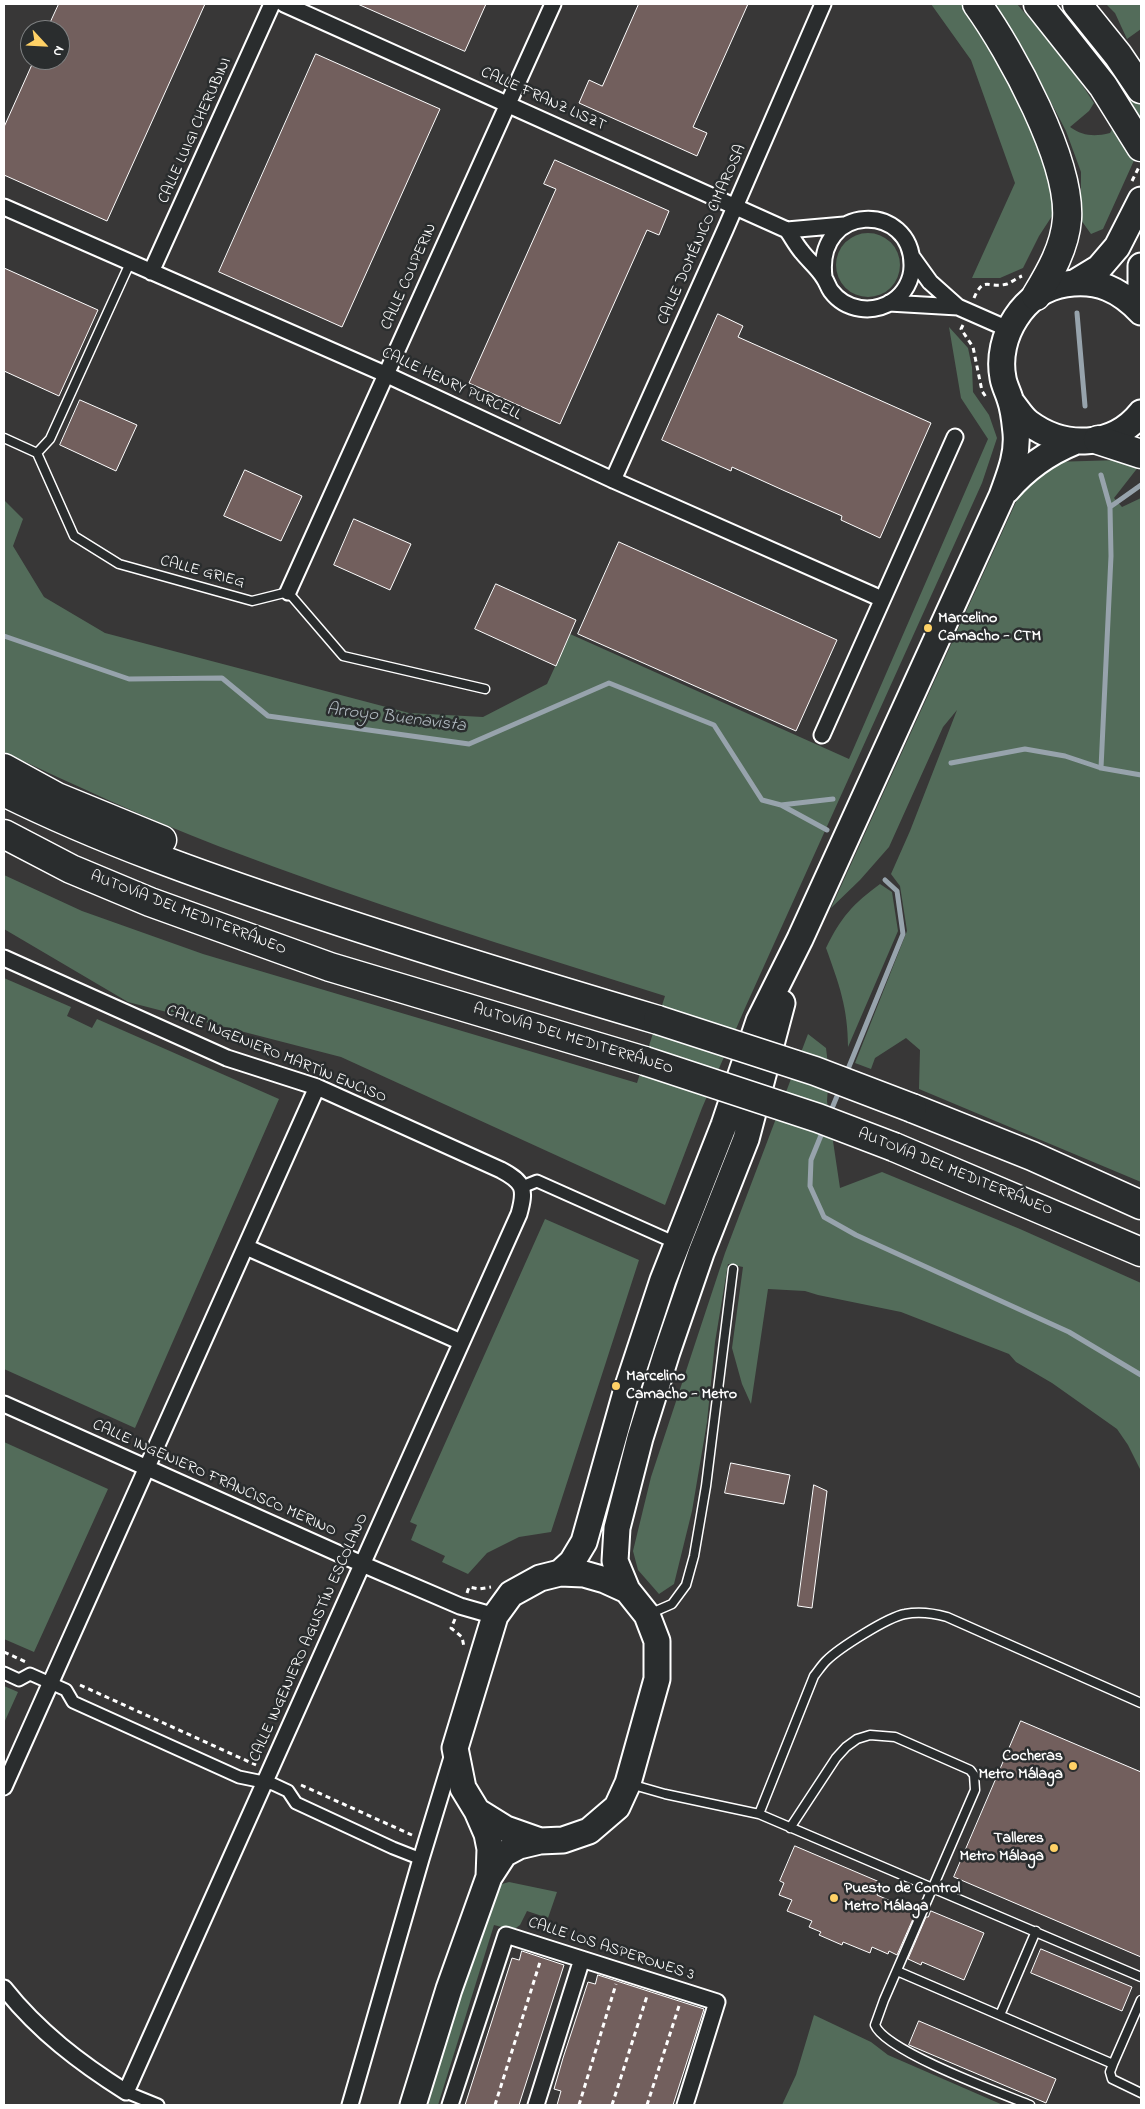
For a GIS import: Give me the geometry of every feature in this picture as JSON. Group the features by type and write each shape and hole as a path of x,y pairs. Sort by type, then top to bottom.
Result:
{"highway":[{"path":"977,4 1013,63 1035,104 1064,184 1067,219 1061,246 1051,272 1036,296"},
{"path":"1038,4 1103,86 1141,147"},
{"path":"1077,4 1118,55 1141,89"},
{"path":"1086,441 1141,454"},
{"path":"4,768 57,797 403,942"},
{"path":"4,792 54,817 182,869 403,942 658,1020 815,1071 1032,1156 1141,1205"},
{"name":"AUTOVÍA DEL MEDITERRÁNEO","path":"4,834 71,869 150,902 330,967 645,1061 818,1118 894,1146 1141,1252"},
{"path":"4,849 71,869"}],"main road":[{"path":"1076,282 1099,268 1117,247 1141,200"},
{"path":"1141,266 1141,290"},
{"path":"560,1573 572,1562 584,1542 627,1389 676,1243 724,1125 760,1021 800,939 1002,496 1015,458 1016,434 1011,402 1003,379 1001,362 1008,329 1021,309 1036,296 1062,284 1076,282 1098,284 1126,296 1141,312"},
{"path":"1011,402 1028,422 1052,437 1086,441"},
{"path":"1002,496 1021,474 1042,457 1121,431 1141,413"},
{"path":"413,2105 449,1990 489,1877 504,1854 519,1846 540,1841 563,1840 588,1831 617,1807 628,1783 658,1680 657,1641 647,1615 627,1590 616,1561 617,1528 640,1438 701,1253 746,1139 800,939"},
{"path":"489,1877 490,1849 487,1834 477,1811 463,1788 455,1748 495,1616 511,1594 540,1578 560,1573 584,1574 605,1580 627,1590"},
{"path":"477,1811 506,1829 540,1841"}],"street":[{"name":"CALLE LUIGI CHERUBINI","path":"151,272 272,4"},
{"name":"CALLE FRANZ LISZT","path":"284,4 787,230 844,226 858,220 873,219 887,223 899,232 908,243 912,257 930,282 958,307 1008,329"},
{"name":"CALLE COUPERIN","path":"288,592 553,4"},
{"name":"CALLE DOMÉNICO CIMAROSA","path":"613,480 736,206 823,4"},
{"name":"CALLE HENRY PURCELL","path":"4,207 386,374 613,480 882,599"},
{"path":"824,278 822,262 826,246 833,235 844,226"},
{"name":"CALLE FRANZ LISZT","path":"787,230 802,252 824,278 831,291 842,302 855,308 870,309 889,303 958,307"},
{"path":"889,303 898,298 907,286 912,272 912,257"},
{"path":"822,735 955,437"},
{"name":"CALLE INGENIERO MARTÍN ENCISO","path":"4,958 227,1058 317,1087 501,1170 514,1177 523,1192"},
{"path":"4,1787 317,1087"},
{"path":"523,1192 537,1181 676,1243"},
{"name":"CALLE INGENIERO AGUSTÍN ESCOLANO","path":"126,2092 519,1214 523,1192"},
{"path":"246,1247 461,1342"},
{"name":"CALLE INGENIERO FRANCISCO MERINO","path":"4,1404 362,1564 460,1606 495,1616"},
{"path":"4,1674 19,1680 30,1674 52,1679 66,1690 73,1702 240,1777 268,1776 288,1791 296,1803 421,1859"},
{"path":"350,2105 455,1748"},
{"name":"CALLE LOS ASPERONES 3","path":"450,2105 506,1935 717,2002 684,2105"},
{"path":"536,2105 582,1959"},
{"path":"4,1988 36,2024 97,2074 126,2092 158,2105"}],"lane":[{"path":"4,438 37,453 50,439 130,263"},
{"name":"CALLE GRIEG","path":"37,453 74,536 119,564 252,601 288,592"},
{"path":"288,592 343,656 485,689"},
{"path":"647,1615 672,1604 686,1585 694,1556 706,1486 714,1407 733,1270"},
{"path":"759,1814 814,1676 835,1653 902,1614 923,1612 947,1617 1141,1703"},
{"path":"790,1828 836,1758 857,1739 870,1735 895,1737 964,1767 974,1776 975,1790 875,2020 875,2026 879,2034 907,2053 1030,2105"},
{"path":"628,1783 665,1794 759,1814 932,1886 1141,1977"},
{"path":"1000,2015 1036,1931"},
{"path":"897,1971 1113,2064"},
{"path":"1141,2000 1110,2072 1112,2079 1141,2093"}],"path":[{"path":"4,1652 52,1679 268,1776 412,1835"},
{"path":"495,2105 545,1947"},
{"path":"579,2105 620,1971"},
{"path":"612,2105 652,1981"},
{"path":"647,2105 683,1992"}],"green space":[{"path":"931,4 961,4 982,32 1018,94 1051,183 1054,213 1039,236 1023,268 1000,278 972,278 1015,183 971,60"},
{"path":"992,4 1017,4 1067,62 1094,103 1089,111 1070,127 1079,132 1094,135 1110,133 1141,74 1141,145 1103,229 1091,234 1081,220 1081,172 1066,131 1022,47"},
{"path":"1106,4 1141,4 1141,29 1127,39 1115,13"},
{"path":"868,233 880,235 891,242 898,253 900,265 898,277 891,288 880,295 868,297 856,295 845,288 838,277 836,265 838,253 845,242 856,235"},
{"path":"949,327 968,348 972,367 973,392 989,415 997,438 982,483 745,1008 702,1108 665,1205 341,1057 128,1002 4,929 4,875 82,911 203,954 637,1083 665,996 440,924 273,867 164,824 4,752 4,500 23,519 13,546 44,597 105,633 409,713 483,717 547,684 570,634 849,759 988,439 961,398"},
{"path":"1120,460 1139,466 1114,498 1122,507 1141,498 1141,1182 919,1089 920,1050 906,1038 875,1058 871,1069 855,1063 907,931 900,886 891,874 910,831 957,710 943,727 889,847 860,880 831,908 1021,491 1052,462"},
{"path":"880,884 892,892 898,931 848,1047 848,1033 839,985 826,948 848,912"},
{"path":"4,978 71,1007 67,1016 92,1028 97,1019 279,1099 135,1428 4,1369"},
{"path":"808,1034 826,1048 829,1073 827,1101 840,1188 882,1172 1020,1229 1141,1283 1141,1471 1128,1445 1117,1429 1052,1383 1016,1362 1009,1354 901,1312 805,1291 768,1289 751,1404 742,1384 732,1348 743,1267 728,1264 715,1342 707,1422 692,1511 674,1584 659,1594 638,1570 633,1551 651,1477 725,1253"},
{"path":"545,1219 639,1260 551,1532 519,1537 487,1553 468,1574 442,1562 445,1556 411,1540 417,1525 410,1522"},
{"path":"4,1442 108,1489 34,1652 4,1639"},
{"path":"4,1686 18,1692 4,1723"},
{"path":"509,1882 557,1892 548,1918 527,1911 520,1925 513,1930 494,1925 438,2105 424,2105 495,1886"},
{"path":"814,2015 871,2042 888,2055 1003,2105 782,2105 796,2075"}],"building":[{"path":"59,4 205,4 107,221 4,175 4,127 30,70 70,70 70,20 52,20"},
{"path":"358,4 486,4 465,51"},
{"path":"639,4 748,4 693,127 707,133 697,156 579,103 589,80 602,86"},
{"path":"316,54 440,109 342,327 219,272"},
{"path":"555,160 669,211 659,235 647,230 560,424 469,383 556,189 544,184"},
{"path":"4,268 98,310 59,396 4,371"},
{"path":"718,314 743,326 738,337 931,423 880,538 841,520 842,516 732,467 731,471 662,440"},
{"path":"80,400 137,425 116,471 60,445"},
{"path":"245,470 302,496 281,541 224,516"},
{"path":"354,519 411,544 390,590 334,565"},
{"path":"619,542 837,640 796,731 578,634"},
{"path":"496,584 576,620 556,666 475,629"},
{"path":"731,1463 790,1475 784,1504 725,1493"},
{"path":"814,1485 827,1491 812,1608 798,1606"},
{"name":"Talleres Metro Málaga","path":"1021,1721 1141,1772 1141,1957 954,1877"},
{"name":"Puesto de Control Metro Málaga","path":"795,1846 882,1883 877,1895 916,1912 897,1955 889,1951 888,1954 872,1947 870,1953 843,1942 842,1945 819,1935 821,1932 809,1927 812,1921 787,1911 792,1900 779,1895 784,1883 780,1881"},
{"path":"931,1911 984,1933 964,1980 922,1962 921,1965 908,1959 926,1917 928,1917"},
{"path":"1041,1949 1132,1987 1122,2011 1031,1973"},
{"path":"522,1951 564,1965 519,2105 465,2105 512,1958 519,1960"},
{"path":"598,1975 704,2009 673,2105 557,2105 561,2091 554,2089 563,2058 588,1982 595,1984"},
{"path":"919,2021 1056,2079 1046,2103 909,2045"}],"waterway":[{"path":"1077,313 1085,406"},
{"path":"1101,475 1110,507 1111,556 1101,768"},
{"path":"1110,507 1141,485"},
{"name":"Arroyo Buenavista","path":"4,636 129,679 222,678 268,716 469,744 609,683 714,725 762,800 781,805 833,799"},
{"name":"Arroyo Buenavista","path":"951,763 1025,749 1065,756 1101,768 1141,775"},
{"path":"781,805 827,830"},
{"path":"846,1074 903,934 897,891 885,880"},
{"path":"830,1113 840,1089"},
{"path":"824,1128 811,1160 810,1186 824,1217 856,1235 1069,1332 1141,1375"}],"place":[{"name":"Marcelino Camacho - CTM","path":"928,628"},
{"name":"Marcelino Camacho - Metro","path":"616,1386"},
{"name":"Cocheras Metro Málaga","path":"1073,1766"},
{"name":"Talleres Metro Málaga","path":"1054,1848"},
{"name":"Puesto de Control Metro Málaga","path":"834,1898"}]}
